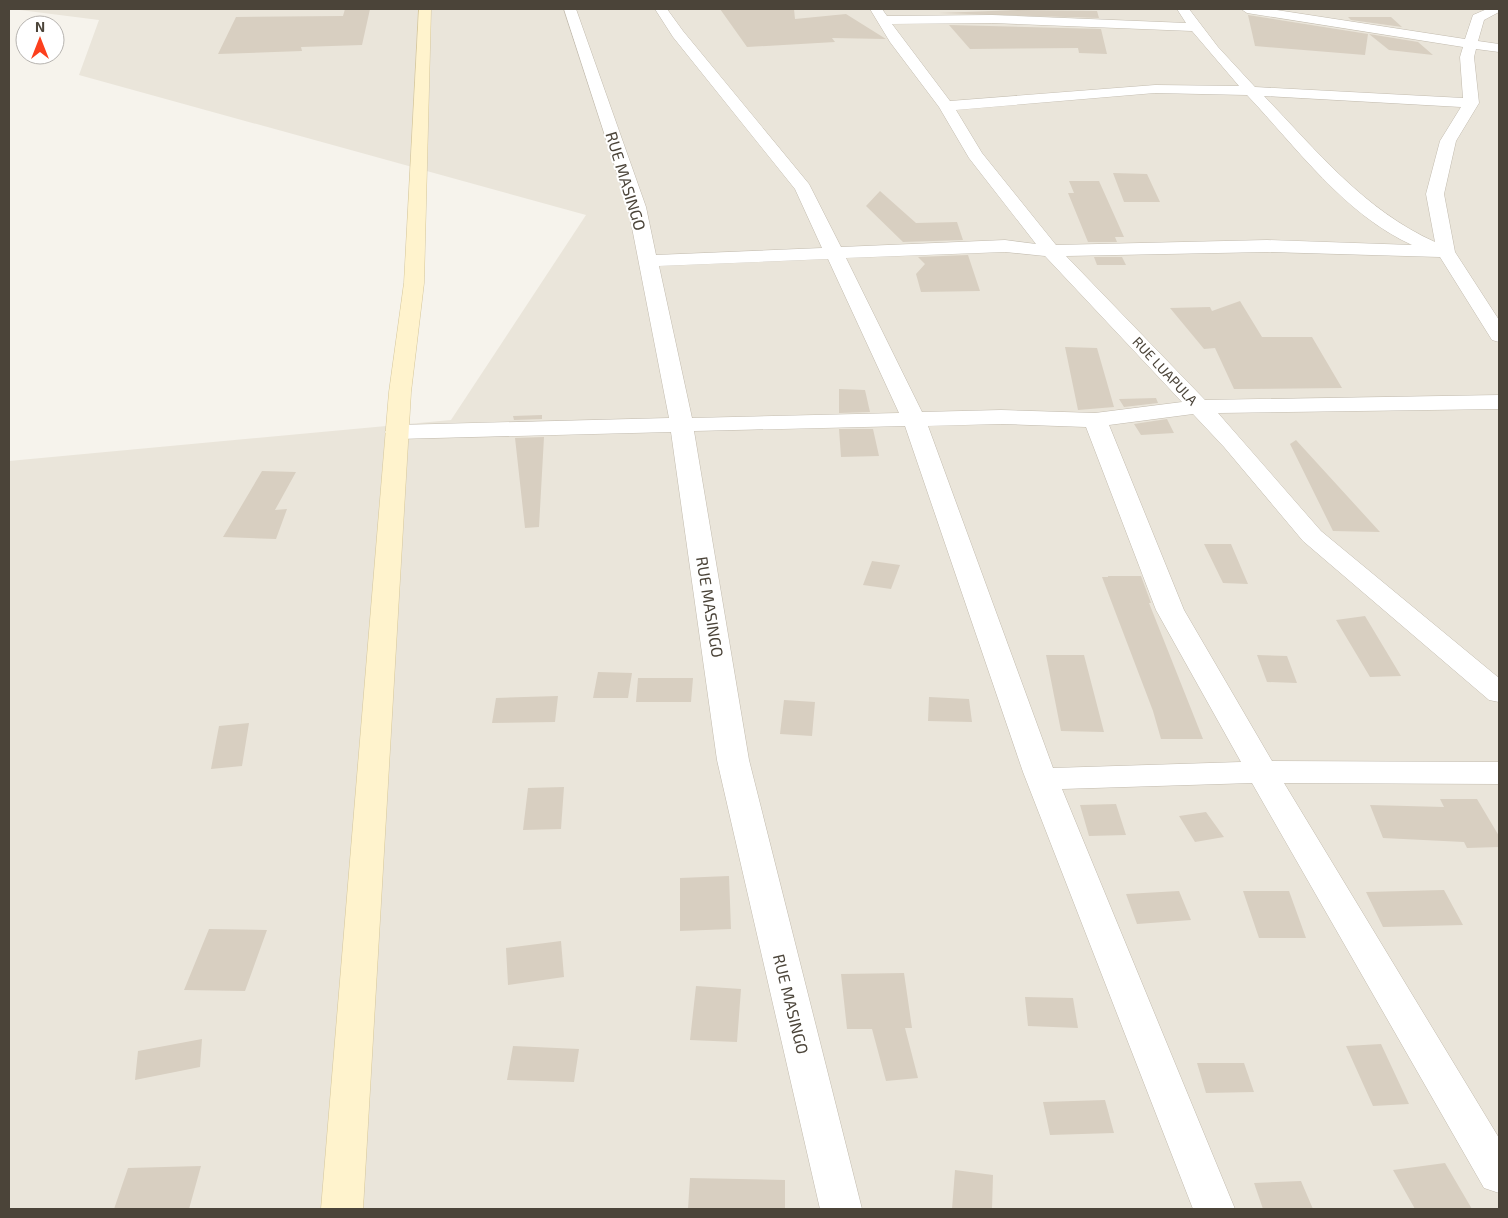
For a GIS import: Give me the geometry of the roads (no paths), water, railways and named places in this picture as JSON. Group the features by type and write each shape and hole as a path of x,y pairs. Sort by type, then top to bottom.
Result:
{"main road":[{"path":"342,1209 400,392 414,283 425,9"}],"street":[{"name":"RUE MASINGO","path":"570,9 637,207 682,426 733,760 841,1209"},
{"path":"661,9 678,34 803,188 914,420 1042,779 1214,1209"},
{"path":"1183,9 1195,27 1252,91 1360,205 1396,231 1446,252"},
{"path":"1247,9 1326,15 1470,44 1499,48"},
{"path":"1496,9 1478,18 1467,57 1471,102 1448,141 1435,194 1446,252 1499,336"},
{"path":"880,14 1195,27"},
{"name":"RUE LUAPULA","path":"880,14 946,106 975,155 1051,251 1199,407 1312,536 1499,693"},
{"path":"946,106 1155,89 1252,91 1471,102"},
{"path":"648,261 1006,246 1051,251 1267,246 1446,252"},
{"path":"397,432 1001,417 1094,420 1199,407 1499,402"},
{"path":"1094,420 1170,610 1262,772 1499,1175"},
{"path":"1042,779 1262,772 1499,773"}]}
